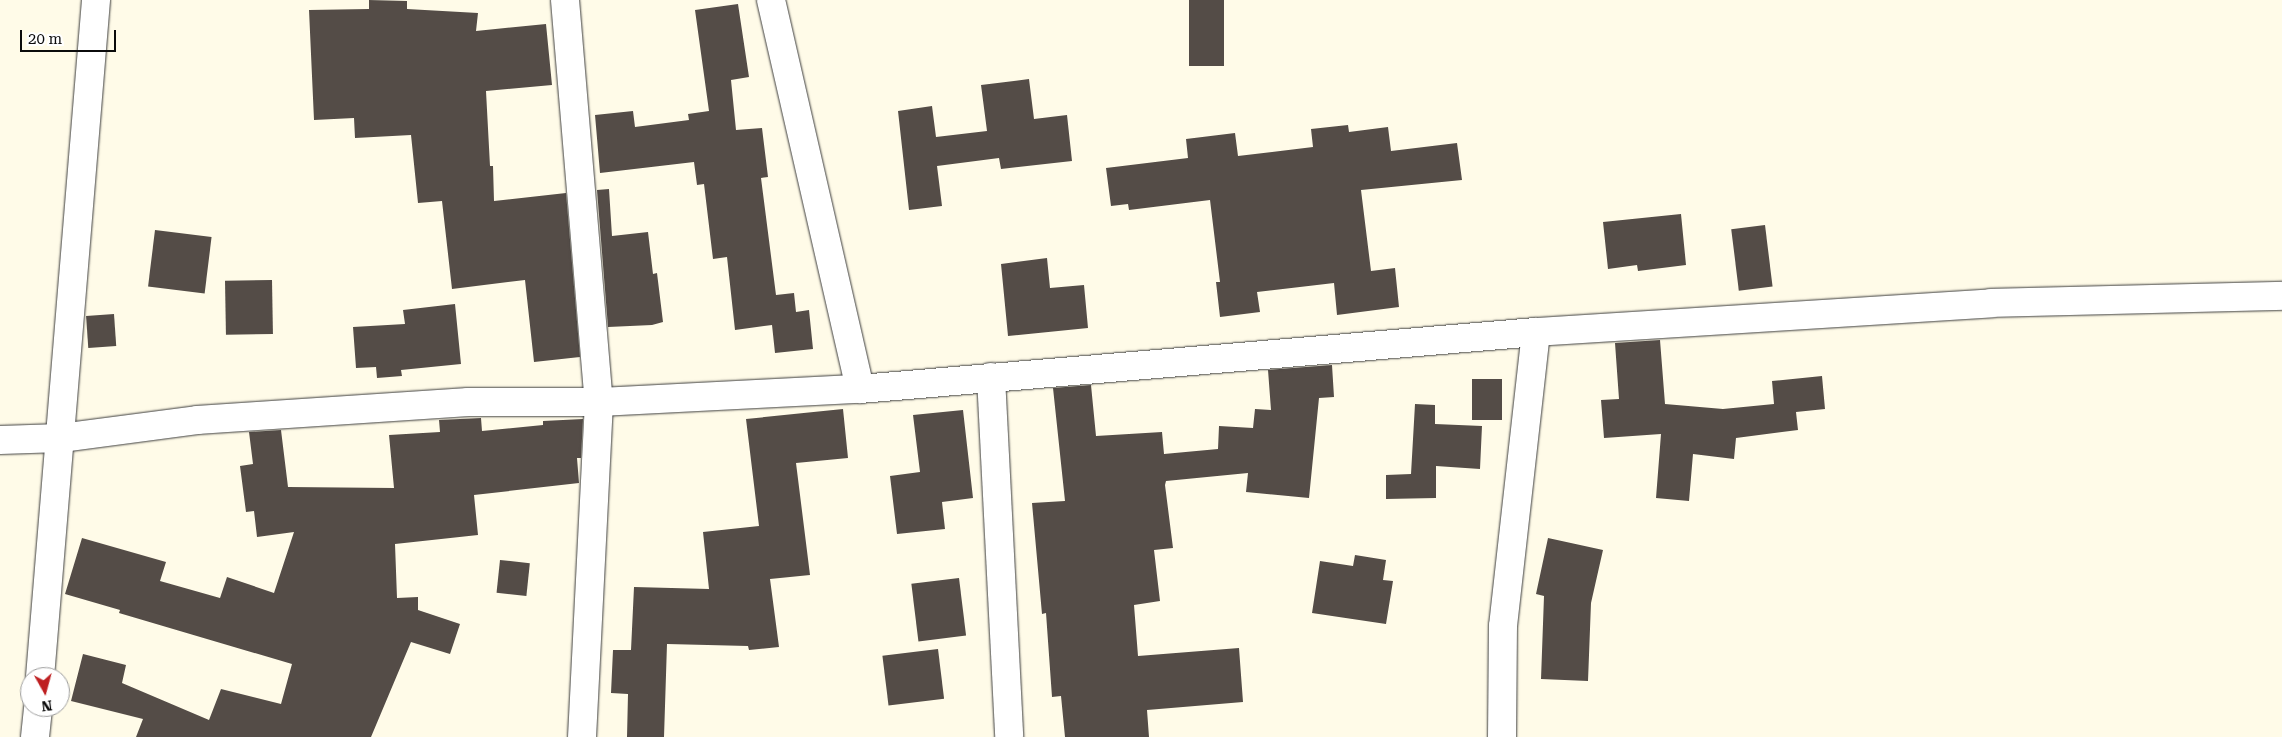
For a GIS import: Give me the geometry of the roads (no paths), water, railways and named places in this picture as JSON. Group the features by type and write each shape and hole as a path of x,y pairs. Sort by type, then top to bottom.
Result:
{"street":[{"path":"41,667 96,0"},
{"path":"564,0 599,402 582,737"},
{"path":"771,0 860,389"},
{"path":"0,440 61,438 197,420 468,402 599,402 860,389 1536,332 1992,303 2282,296"},
{"path":"1502,737 1503,626 1536,332"},
{"path":"991,377 1009,737"},
{"path":"35,737 37,717"}]}
